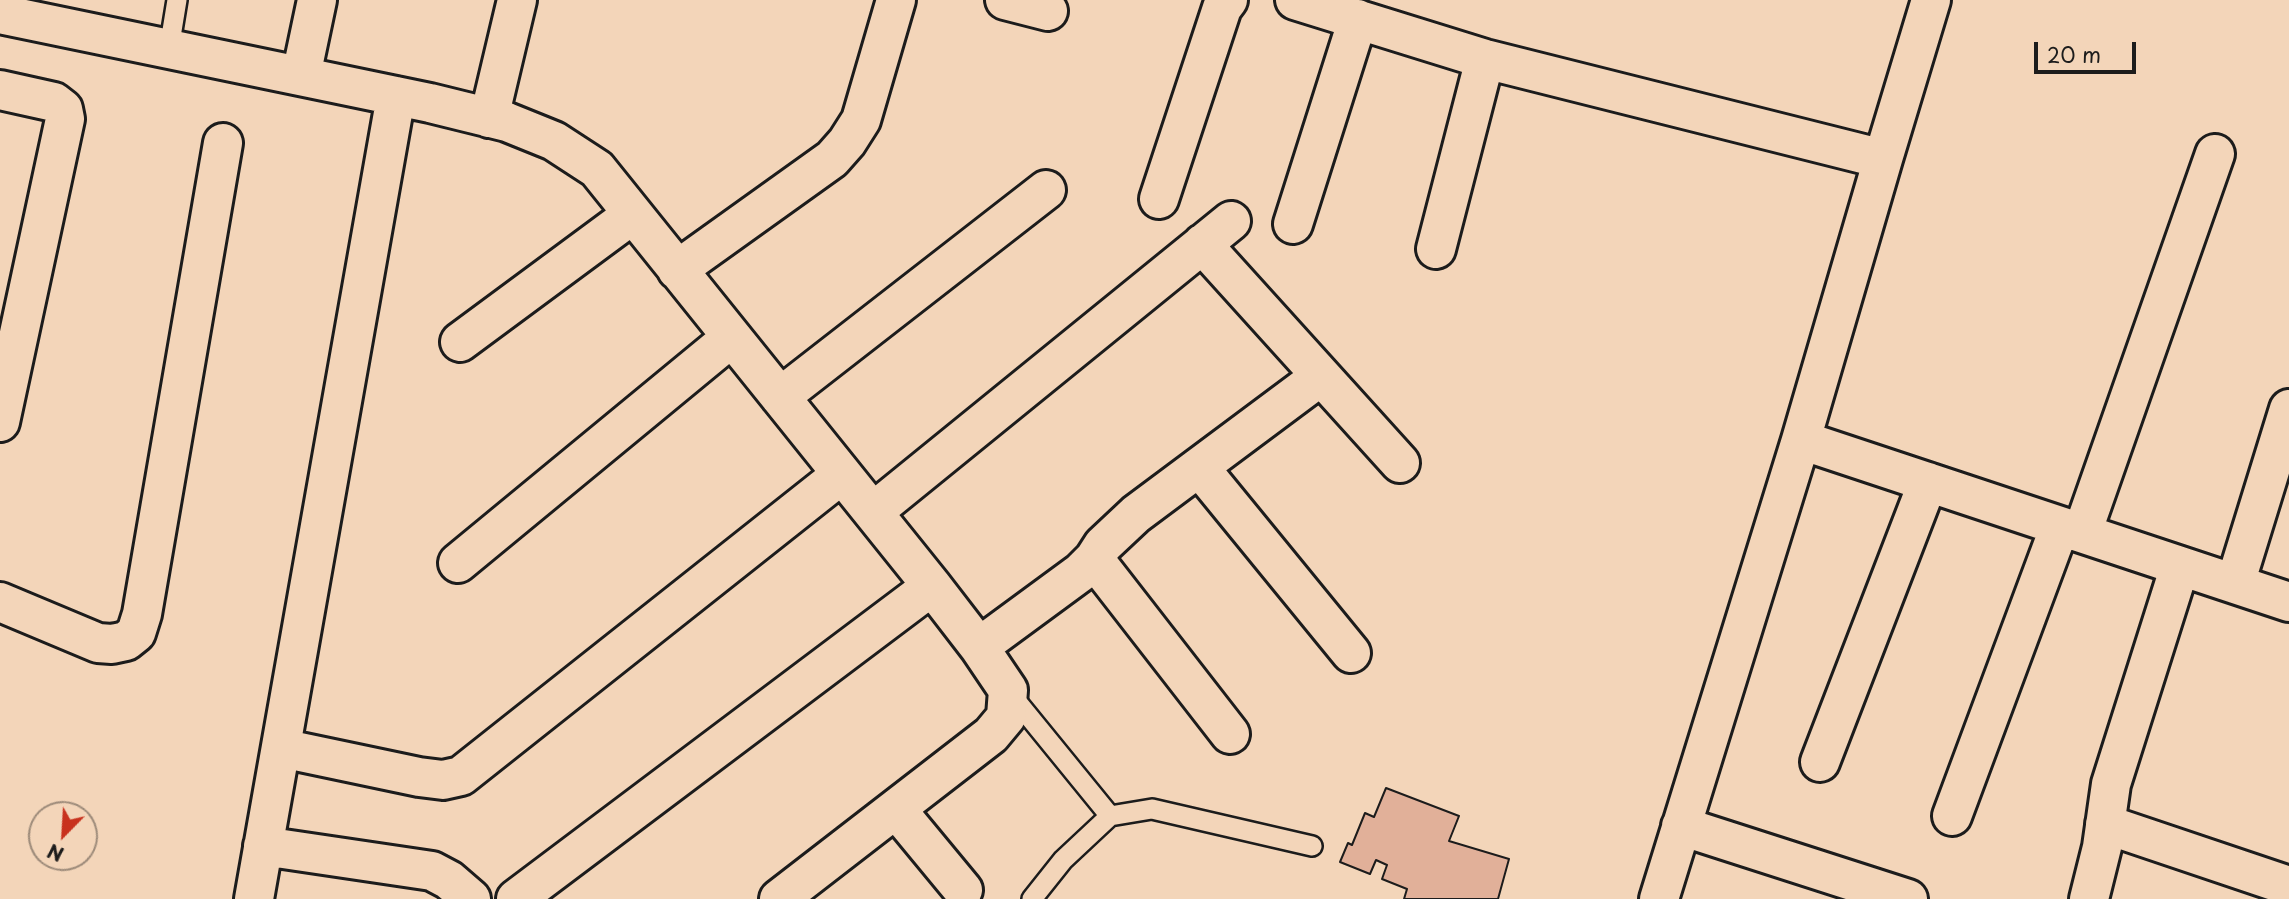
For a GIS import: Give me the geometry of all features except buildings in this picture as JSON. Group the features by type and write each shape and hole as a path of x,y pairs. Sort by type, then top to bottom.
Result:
{"street":[{"path":"301,76 317,0"},
{"path":"489,118 517,0"},
{"path":"677,270 832,159 847,142 861,120 896,0"},
{"path":"1005,0 1048,10"},
{"path":"1159,199 1222,8 1228,0"},
{"path":"1295,0 1485,60 1883,159"},
{"path":"1659,899 1801,440 1931,0"},
{"path":"0,14 46,12 169,49 507,122 554,141 597,169 932,586 1008,690 1006,717 991,735 779,899"},
{"path":"1293,224 1358,19"},
{"path":"1436,249 1485,60"},
{"path":"0,90 54,102 63,109 65,120 0,422"},
{"path":"254,899 396,96"},
{"path":"0,603 97,643 126,641 136,633 142,614 223,143"},
{"path":"1952,816 2071,530 2215,154"},
{"path":"780,397 1046,190"},
{"path":"460,342 634,215"},
{"path":"873,512 1231,221"},
{"path":"1202,244 1400,463"},
{"path":"458,562 732,337"},
{"path":"979,647 1081,572 1094,559 1102,545 1136,514 1321,376"},
{"path":"2235,584 2288,414"},
{"path":"1801,440 2289,602"},
{"path":"1199,467 1351,653"},
{"path":"281,748 419,777 443,780 461,776 842,474"},
{"path":"1820,762 1928,482"},
{"path":"1094,559 1230,734"},
{"path":"2090,899 2111,784 2180,566"},
{"path":"516,899 932,586"},
{"path":"895,809 963,890"},
{"path":"2105,824 2289,886"},
{"path":"1681,826 1908,899"},
{"path":"264,846 432,870 449,880 471,899"}],"lane":[{"path":"169,49 177,0"},
{"path":"1008,690 1110,816"},
{"path":"1032,899 1063,860 1110,816 1152,809 1312,846"}]}
